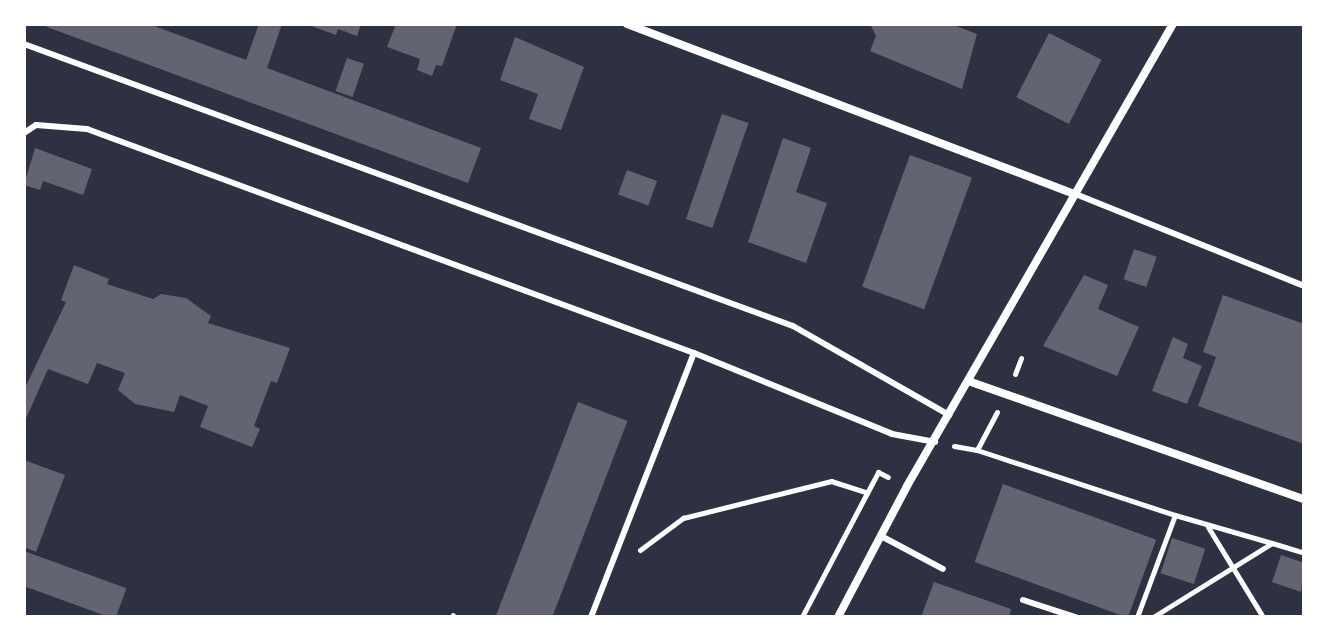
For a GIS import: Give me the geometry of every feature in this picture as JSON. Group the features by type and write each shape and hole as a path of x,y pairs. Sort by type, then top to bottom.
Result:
{"street":[{"path":"627,24 1073,193"},
{"path":"838,617 949,415 971,382 1073,193 1173,24"},
{"path":"971,382 1304,499"}],"lane":[{"path":"24,44 793,326 949,415"},
{"path":"24,133 36,125 87,129 694,353 892,434 935,442"},
{"path":"1073,193 1304,286"},
{"path":"591,617 694,353"},
{"path":"881,536 943,569"},
{"path":"1023,600 1075,617"}],"path":[{"path":"1021,358 977,450 1207,526 1304,553"},
{"path":"607,575 683,518 831,481 867,493 802,617"},
{"path":"1137,617 1175,515"},
{"path":"1207,526 1263,617"},
{"path":"1153,617 1272,543"}],"building":[{"path":"39,24 149,24 246,60 259,24 282,24 267,68 481,148 468,183"},
{"path":"306,24 361,24 357,36 338,29 336,35"},
{"path":"396,24 457,24 442,66 436,65 432,76 417,70 420,59 387,47"},
{"path":"870,24 951,24 977,34 962,89 870,51 876,36"},
{"path":"1049,33 1102,60 1069,124 1016,97"},
{"path":"515,37 584,67 561,130 529,119 538,94 500,80"},
{"path":"347,58 364,64 353,97 336,91"},
{"path":"722,114 748,123 712,228 686,219"},
{"path":"783,138 811,148 796,192 827,203 806,263 748,242"},
{"path":"35,148 92,169 83,195 43,181 40,190 24,185"},
{"path":"910,155 972,178 924,309 862,287"},
{"path":"627,170 657,181 648,205 618,194"},
{"path":"1134,249 1157,257 1146,287 1124,279"},
{"path":"74,265 109,279 107,284 153,299 161,294 186,298 211,316 208,323 290,348 277,383 271,381 254,426 260,429 252,447 200,427 208,406 180,395 174,412 135,404 118,390 125,373 97,363 88,384 48,369 24,423 24,390 66,302 61,300"},
{"path":"1084,275 1108,285 1098,309 1139,327 1117,376 1043,346"},
{"path":"1223,295 1304,324 1304,444 1198,406 1216,357 1203,352"},
{"path":"1173,337 1188,344 1183,358 1202,366 1187,404 1152,391"},
{"path":"578,402 627,421 552,617 495,617"},
{"path":"24,460 65,475 36,552 24,547"},
{"path":"1003,484 1156,540 1128,617 975,562"},
{"path":"1172,538 1205,549 1194,584 1161,573"},
{"path":"24,551 126,588 116,617 109,617 24,586"},
{"path":"1281,555 1304,563 1301,592 1272,582"},
{"path":"934,582 1011,609 1009,617 921,617"}]}
